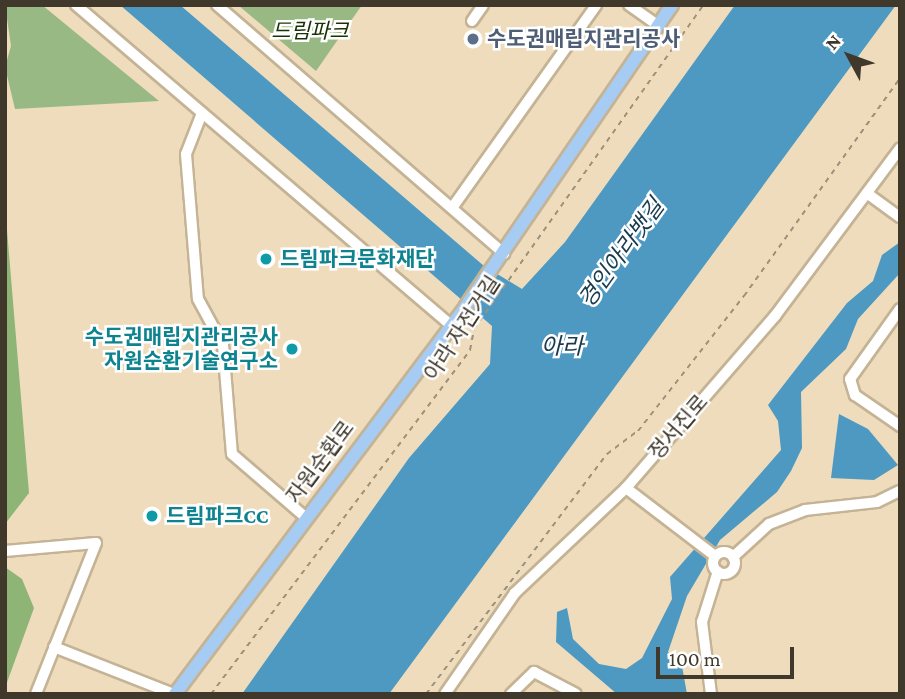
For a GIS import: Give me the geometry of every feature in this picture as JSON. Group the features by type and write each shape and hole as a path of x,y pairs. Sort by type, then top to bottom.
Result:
{"main road":[{"path":"501,257 672,5"},
{"name":"자원순환로","path":"175,694 304,516 501,257"}],"street":[{"path":"76,5 449,324"},
{"path":"217,5 452,208 501,257"},
{"path":"471,21 483,5"},
{"path":"452,208 596,5"},
{"path":"629,5 658,25"},
{"path":"202,113 186,153 197,285 223,345 232,454 304,516"},
{"name":"정서진로","path":"445,694 515,593 626,488 775,316 869,194 900,148"},
{"path":"869,194 900,218"},
{"path":"900,309 850,388 900,426"},
{"path":"626,488 715,556 733,556 769,524 806,510 877,502 900,491"},
{"path":"5,551 96,543 36,694"},
{"path":"711,694 702,622 718,571 715,556"},
{"path":"718,571 734,569 733,556"},
{"path":"54,647 175,694"},
{"path":"511,694 534,672 576,694"}],"path":[{"name":"아라 자전거길","path":"211,694 470,350 482,318 703,5"},
{"path":"426,694 607,454 638,431 744,296 900,78"}],"green space":[{"path":"5,5 42,5 159,101 15,109 5,67 11,46"},
{"name":"드림파크","path":"238,5 362,5 316,71"},
{"path":"5,206 29,493 5,524"},
{"path":"5,567 22,579 34,608 5,688"}],"water":[{"name":"아라","path":"120,5 180,5 484,266 522,289 565,242 735,5 896,5 389,694 242,694 409,458 490,364 492,326"},
{"path":"900,242 900,273 858,319 846,349 801,392 802,448 791,471 777,492 720,540 687,596 668,652 682,666 687,694 617,694 556,642 557,612 567,608 573,639 599,664 626,669 642,658 672,599 670,577 781,450 778,421 768,405 847,303 873,281 882,255"},
{"path":"839,414 868,429 898,465 874,480 831,478"}],"place":[{"name":"수도권매립지관리공사","path":"473,39"},
{"name":"드림파크문화재단","path":"266,259"},
{"name":"수도권매립지관리공사 자원순환기술연구소","path":"292,349"},
{"name":"드림파크CC","path":"152,516"}],"water label":[{"name":"경인아라뱃길","path":"621,253"}]}
